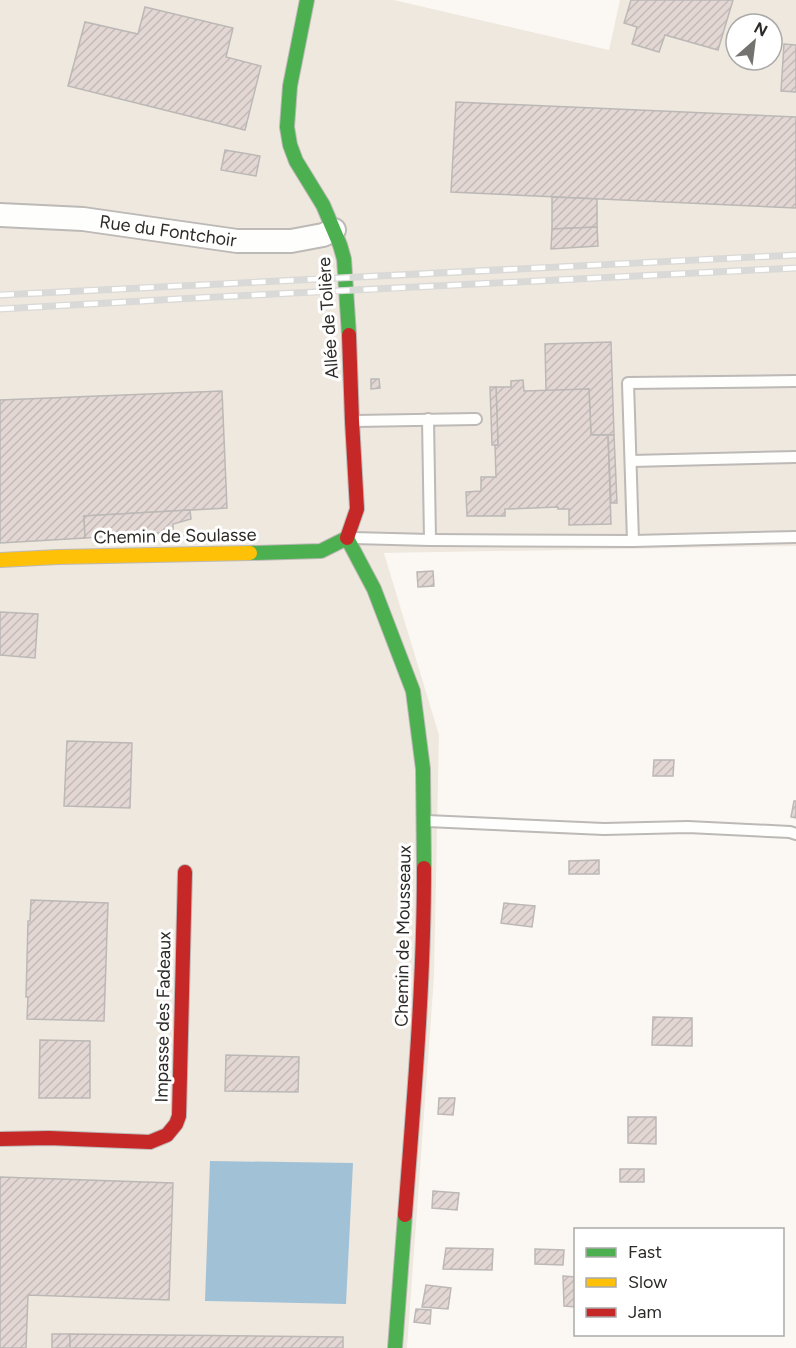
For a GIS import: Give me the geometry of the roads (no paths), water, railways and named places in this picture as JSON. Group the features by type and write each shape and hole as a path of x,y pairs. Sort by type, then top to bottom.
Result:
{"street":[{"name":"Allée de Tolière","path":"307,0 290,86 287,127 296,162 323,206 344,259 357,509 347,538"},
{"name":"Rue du Fontchoir","path":"0,215 83,219 237,241 291,241 323,235 334,230"},
{"name":"Chemin de Soulasse","path":"0,560 321,551 347,538"},
{"name":"Chemin de Mousseaux","path":"347,538 374,589 414,691 423,769 424,930 414,1105 395,1348"},
{"name":"Impasse des Fadeaux","path":"0,1139 49,1138 150,1142 167,1135 176,1124 179,1116 184,872"}],"lane":[{"path":"633,540 628,383 796,381"},
{"path":"352,421 476,419"},
{"path":"428,420 430,540"},
{"path":"631,460 796,457"},
{"path":"347,538 633,540 796,537"},
{"path":"423,821 604,829 688,827 796,834"}],"water":[{"path":"210,1161 353,1163 346,1304 205,1301"}],"railway":[{"path":"0,295 796,255"},
{"path":"0,309 796,268"}]}
